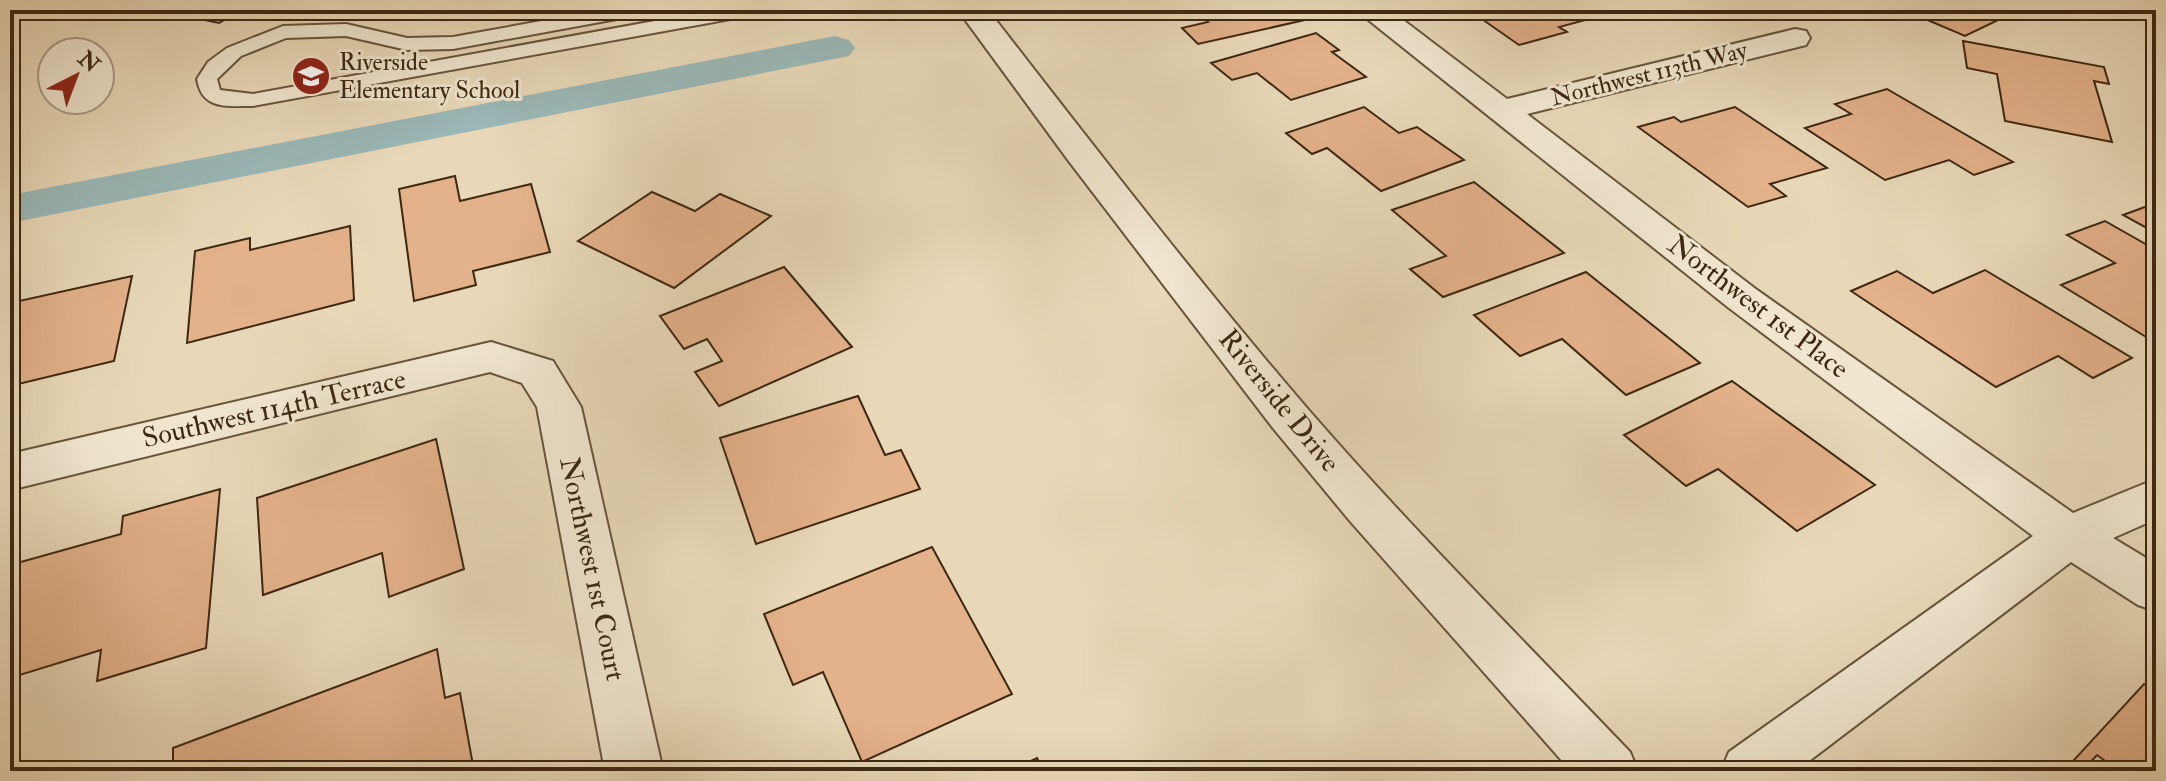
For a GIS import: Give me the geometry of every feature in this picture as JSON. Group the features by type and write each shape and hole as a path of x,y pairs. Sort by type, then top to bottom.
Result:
{"street":[{"name":"Riverside Drive","path":"973,10 1080,153 1289,417 1367,508 1609,771"},
{"name":"Northwest 1st Place","path":"1371,10 1743,299 2069,536 2156,590"},
{"name":"Northwest 113th Way","path":"1502,110 1795,38"},
{"name":"Southwest 114th Terrace","path":"10,472 491,357 538,372"},
{"name":"Northwest 1st Court","path":"538,372 559,407 634,771"},
{"path":"1750,771 2069,536 2156,498"}],"lane":[{"path":"633,10 453,43 407,44 346,30 283,32 234,52 215,66 207,79 210,94 228,100 253,100 739,11"}],"building":[{"path":"155,10 242,10 219,23"},
{"path":"1196,10 1293,10 1305,20 1198,44 1182,28 1208,22"},
{"path":"1469,10 1591,10 1600,16 1559,27 1567,32 1519,45"},
{"path":"1904,10 2019,10 1965,36"},
{"path":"1316,33 1339,50 1332,52 1366,77 1291,100 1257,73 1232,80 1211,63"},
{"path":"1963,41 2104,67 2109,84 2094,81 2112,142 2005,121 1997,74 1967,68"},
{"path":"1887,89 2013,162 1974,175 1949,160 1885,180 1805,128 1851,114 1835,104"},
{"path":"1364,107 1399,133 1417,127 1464,160 1381,191 1327,148 1312,154 1286,133"},
{"path":"1735,107 1827,168 1770,184 1786,196 1748,207 1638,127 1674,117 1681,122"},
{"path":"455,176 460,201 531,184 550,252 473,271 476,285 414,301 399,189"},
{"path":"1474,182 1564,253 1443,297 1410,269 1446,256 1392,210"},
{"path":"652,192 695,211 720,194 771,216 674,288 578,241"},
{"path":"2156,203 2156,233 2123,215"},
{"path":"2105,221 2156,250 2156,343 2061,285 2115,263 2067,235"},
{"path":"350,226 354,300 187,343 195,251 250,238 250,250"},
{"path":"784,267 852,347 719,406 695,372 722,361 707,339 684,349 660,316"},
{"path":"1985,270 2132,358 2093,378 2058,356 1996,387 1851,291 1897,271 1933,293"},
{"path":"1586,272 1700,363 1626,395 1562,339 1520,356 1474,315"},
{"path":"132,276 114,361 10,386 10,303"},
{"path":"1732,381 1875,485 1797,531 1718,469 1686,486 1624,435"},
{"path":"858,396 885,455 901,450 920,489 756,544 720,438"},
{"path":"436,439 464,569 389,597 382,553 263,595 257,498"},
{"path":"220,489 206,648 97,681 101,650 10,678 10,565 121,534 123,516"},
{"path":"932,547 1012,694 862,762 823,672 793,685 764,614"},
{"path":"437,649 445,698 460,693 474,771 173,771 173,748"},
{"path":"2144,684 2156,692 2156,771 2119,771 2097,755 2084,769 2073,761"},
{"path":"1037,758 1043,771 1009,771"}],"waterway":[{"path":"10,209 835,48"}],"place":[{"name":"Riverside Elementary School","path":"311,76"}]}
